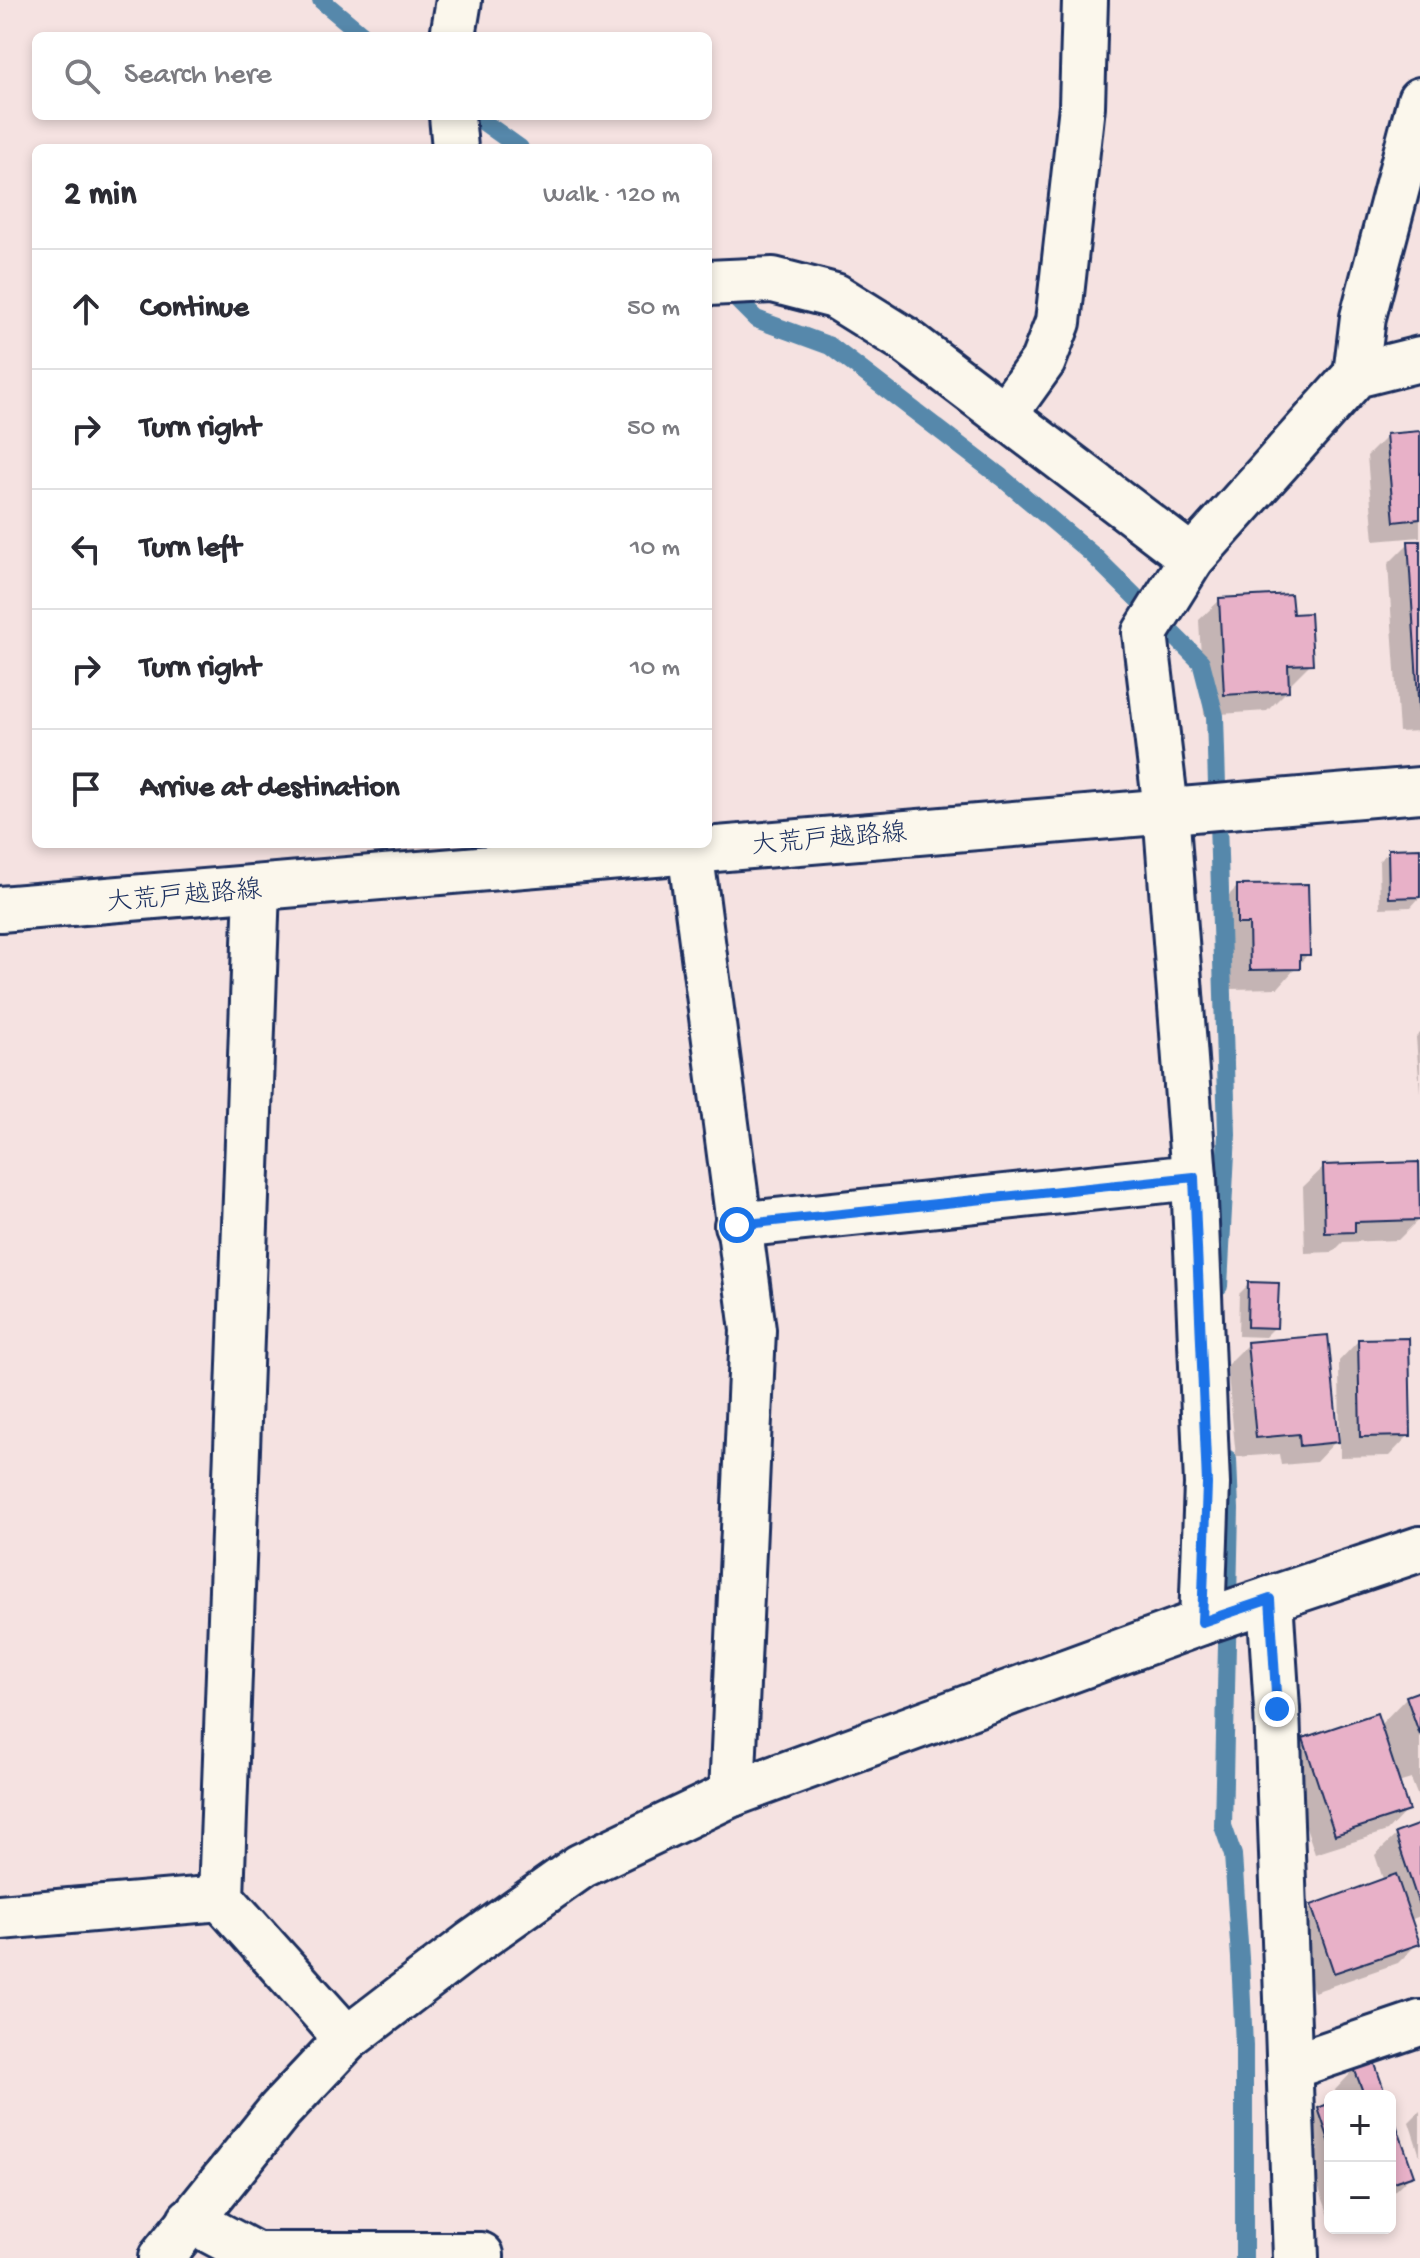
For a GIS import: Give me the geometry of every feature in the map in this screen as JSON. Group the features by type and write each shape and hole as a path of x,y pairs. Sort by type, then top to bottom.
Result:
{"street":[{"path":"454,32 459,0"},
{"path":"1005,414 1043,361 1058,322 1082,106 1085,0"},
{"path":"1356,375 1363,317 1420,100"},
{"path":"452,120 455,144"},
{"path":"712,283 773,280 835,296 904,339 1192,558"},
{"path":"1202,1622 1207,1484 1194,1177 1166,810 1145,633 1192,558 1356,375 1420,359"},
{"name":"大荒戸越路線","path":"712,847 1420,790"},
{"name":"大荒戸越路線","path":"0,909 257,888 523,855 702,848"},
{"path":"690,849 753,1330 732,1794"},
{"path":"257,888 221,1898 347,2039"},
{"path":"737,1225 1194,1177"},
{"path":"161,2258 280,2110 347,2039 471,1944 581,1866 732,1794 1202,1622 1420,1549"},
{"path":"1270,1599 1277,1709 1296,2258"},
{"path":"0,1917 221,1898"},
{"path":"1290,2067 1420,2023"},
{"path":"190,2220 256,2255 481,2255 481,2258"}],"building":[{"path":"1420,431 1420,519 1394,522 1386,434"},
{"path":"1408,541 1420,541 1420,713 1419,713"},
{"path":"1291,594 1293,614 1310,613 1313,664 1288,665 1289,691 1224,695 1219,598"},
{"path":"1420,848 1420,897 1389,898 1388,849"},
{"path":"1308,884 1310,955 1300,955 1300,969 1250,970 1249,924 1237,924 1237,885"},
{"path":"1419,1162 1420,1220 1355,1222 1355,1232 1325,1233 1323,1165"},
{"path":"1248,1282 1279,1283 1277,1328 1247,1327"},
{"path":"1328,1335 1339,1442 1300,1446 1299,1434 1256,1438 1247,1342"},
{"path":"1409,1338 1411,1436 1360,1437 1358,1339"},
{"path":"1420,1691 1420,1735 1406,1696"},
{"path":"1377,1713 1409,1811 1335,1835 1303,1738"},
{"path":"1420,1824 1420,1904 1419,1905 1395,1833"},
{"path":"1396,1874 1420,1944 1334,1973 1311,1905"},
{"path":"1374,2061 1384,2090 1362,2090 1354,2068"},
{"path":"1324,2106 1324,2126 1318,2108"},
{"path":"1396,2124 1414,2175 1396,2181"}],"waterway":[{"path":"321,0 359,32"},
{"path":"481,120 514,144"},
{"path":"724,287 756,319 830,346 1001,477 1093,555 1201,662 1215,716 1227,1134 1219,1286"},
{"path":"1228,1459 1230,1509 1223,1826 1233,1855 1240,1958 1244,2046 1244,2258"}],"route":[{"path":"737,1225 1194,1177 1207,1484 1202,1622 1270,1599 1277,1709"}]}
